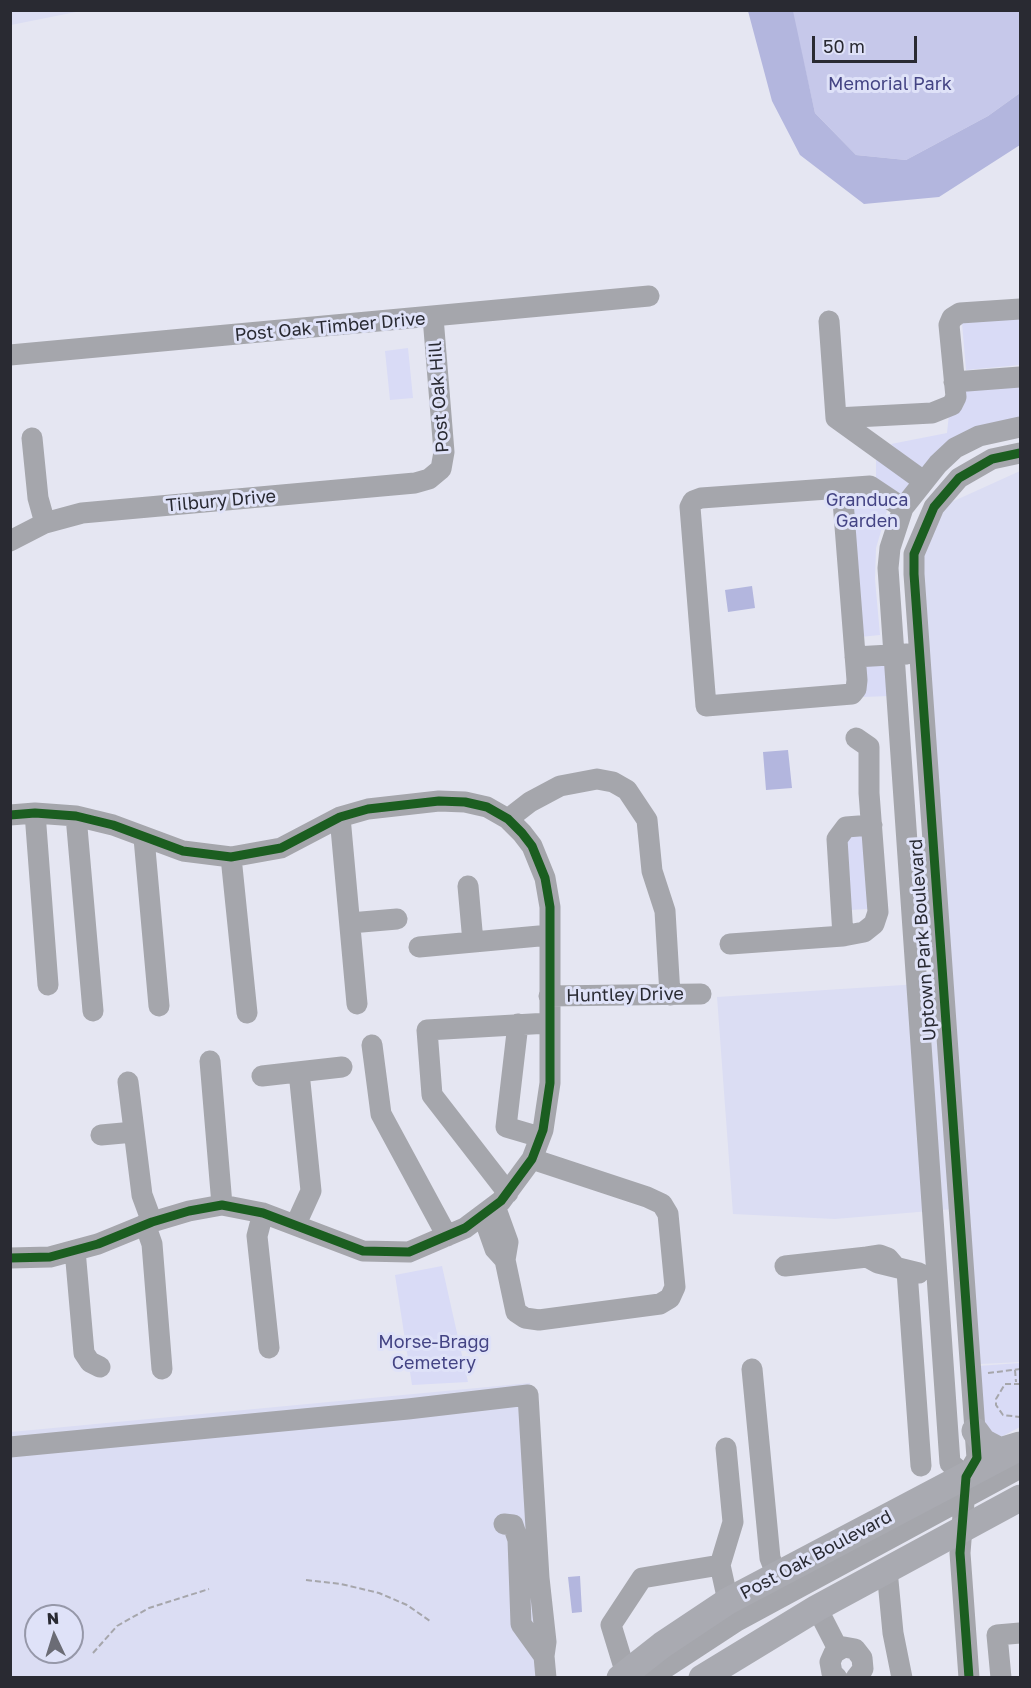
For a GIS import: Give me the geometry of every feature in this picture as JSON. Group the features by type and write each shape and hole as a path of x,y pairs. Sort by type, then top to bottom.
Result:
{"main road":[{"path":"975,1431 983,1442 1000,1451 1020,1446"},
{"name":"Post Oak Boulevard","path":"702,1677 817,1608 887,1570 964,1504 1020,1446"},
{"name":"Post Oak Boulevard","path":"632,1676 662,1645 728,1601 777,1576 964,1504 1020,1498"}],"street":[{"name":"Post Oak Timber Drive","path":"10,355 649,296"},
{"path":"836,418 932,413 945,410 952,405 956,397 949,325 952,318 960,313 1020,309"},
{"name":"Post Oak Hill","path":"433,317 444,452 441,469 435,474"},
{"path":"830,321 836,418"},
{"path":"954,382 1020,377"},
{"path":"836,418 922,480"},
{"name":"Uptown Park Boulevard","path":"964,1504 950,1463 888,568 890,548 903,508 922,480 956,448 979,436 1020,427"},
{"path":"32,438 38,498 45,523"},
{"name":"Uptown Park Boulevard","path":"964,1504 977,1458 975,1431 978,1369 959,1204 914,554 922,530 934,507 959,478 992,459 1020,453"},
{"name":"Tilbury Drive","path":"10,541 45,523 82,513 415,483 435,474"},
{"path":"842,488 858,680 852,694 706,706 690,507 693,501 842,488 872,487 903,508"},
{"path":"855,657 920,652"},
{"path":"730,944 843,936 864,932 874,924 878,912 872,826 870,747 856,738"},
{"path":"508,819 530,802 560,786 597,779 613,782 627,790 647,820 652,871 665,911 670,995"},
{"path":"10,815 35,813 76,816 113,825 183,851 231,857 281,848 340,817 368,809 439,801 465,802 487,807 508,819 532,846 545,878 550,907 549,1102 532,1159 495,1205 447,1236 409,1251 363,1251 263,1213 222,1205 189,1211 148,1223 98,1244 50,1257 10,1257"},
{"path":"35,813 48,985"},
{"path":"76,816 69,845 93,1011"},
{"path":"843,936 837,839 846,826 872,826 895,816 906,825"},
{"path":"340,817 357,1004"},
{"name":"Uptown Park Boulevard","path":"906,825 931,823"},
{"path":"144,838 138,874 159,1006"},
{"path":"231,857 247,1013"},
{"path":"468,886 473,942"},
{"path":"350,923 397,919"},
{"path":"419,947 550,935"},
{"name":"Uptown Park Boulevard","path":"917,976 943,974"},
{"name":"Huntley Drive","path":"549,996 701,994"},
{"path":"532,1159 662,1204 668,1214 675,1287 670,1298 660,1304 539,1320 525,1318 516,1312 505,1260 495,1249 497,1234 495,1205 432,1095 427,1030 549,1023"},
{"path":"518,1024 507,1127 540,1137"},
{"path":"372,1045 381,1114 447,1236"},
{"path":"210,1061 222,1205"},
{"path":"262,1076 342,1067"},
{"path":"296,1224 311,1191 299,1072"},
{"path":"128,1082 142,1195 152,1244 162,1370"},
{"path":"101,1135 134,1132"},
{"path":"933,1206 959,1204"},
{"path":"263,1213 257,1236 269,1348"},
{"path":"75,1250 84,1353 90,1362 100,1367"},
{"path":"785,1266 885,1256 901,1268 937,1275"},
{"path":"901,1268 921,1466"},
{"path":"944,1366 978,1369"},
{"path":"752,1369 770,1558 777,1576"},
{"path":"10,1447 408,1409 528,1395 539,1578 546,1642 544,1656 546,1677"},
{"path":"726,1448 733,1522 720,1564 728,1601"},
{"path":"669,1677 804,1595 964,1504 1020,1468"},
{"path":"720,1564 642,1578 610,1625 632,1676 964,1504 1020,1479"},
{"path":"964,1504 960,1553 969,1677"},
{"path":"504,1524 513,1525 518,1540 521,1624 544,1656"},
{"path":"887,1570 893,1633 902,1677"},
{"path":"817,1608 838,1649"},
{"path":"1001,1677 997,1635 1020,1633"},
{"path":"837,1677 832,1673 830,1662 838,1649 849,1647 859,1653 862,1669 856,1677"}],"path":[{"path":"978,1369 1020,1369"},
{"path":"1015,1370 1018,1383 1001,1388 997,1393 996,1405 1003,1415 1020,1417"},
{"path":"306,1580 341,1584 379,1593 407,1605 430,1621"},
{"path":"93,1653 117,1626 149,1608 209,1589"}],"shaded area":[{"path":"11,10 81,10 81,11 11,25"},
{"path":"748,11 793,11 815,113 856,155 906,160 988,116 1020,93 1020,145 939,197 864,204 800,155 772,101"},
{"path":"1020,471 1020,1362 980,1364 966,1208 835,1219 733,1214 717,997 950,982 920,556 945,505"},
{"path":"752,586 755,608 728,612 725,590"},
{"path":"788,750 792,788 766,790 763,752"},
{"path":"530,1383 556,1677 11,1678 11,1432"},
{"path":"580,1576 582,1612 572,1613 568,1577"}],"green space":[{"name":"Memorial Park","path":"792,11 1020,11 1020,93 988,116 906,160 856,155 815,113"},
{"path":"1020,318 1020,365 966,370 962,323"},
{"path":"408,348 413,398 390,400 385,351"},
{"path":"1020,383 1020,420 920,470 891,444 947,433 949,414 966,388"},
{"path":"876,457 915,479 901,498 876,485"},
{"name":"Granduca Garden","path":"873,491 889,504 876,548 875,579 880,635 860,637 847,493"},
{"path":"887,657 890,696 863,697 860,659"},
{"path":"863,835 868,909 850,910 845,836"},
{"name":"Morse-Bragg Cemetery","path":"442,1266 468,1382 412,1385 395,1275"},
{"path":"1020,1363 1020,1427 995,1440 982,1429 978,1366"}],"cycle path":[{"path":"969,1678 960,1553 966,1477 977,1458 914,554 934,507 959,478 992,459 1020,453"},
{"path":"10,815 35,813 76,816 113,825 183,851 231,857 281,848 340,817 368,809 439,801 465,802 487,807 508,819 522,833 532,846 545,878 550,907 550,1083 543,1130 532,1159 501,1201 465,1228 409,1252 363,1251 263,1213 222,1205 189,1211 152,1222 98,1244 50,1257 10,1258"}]}
